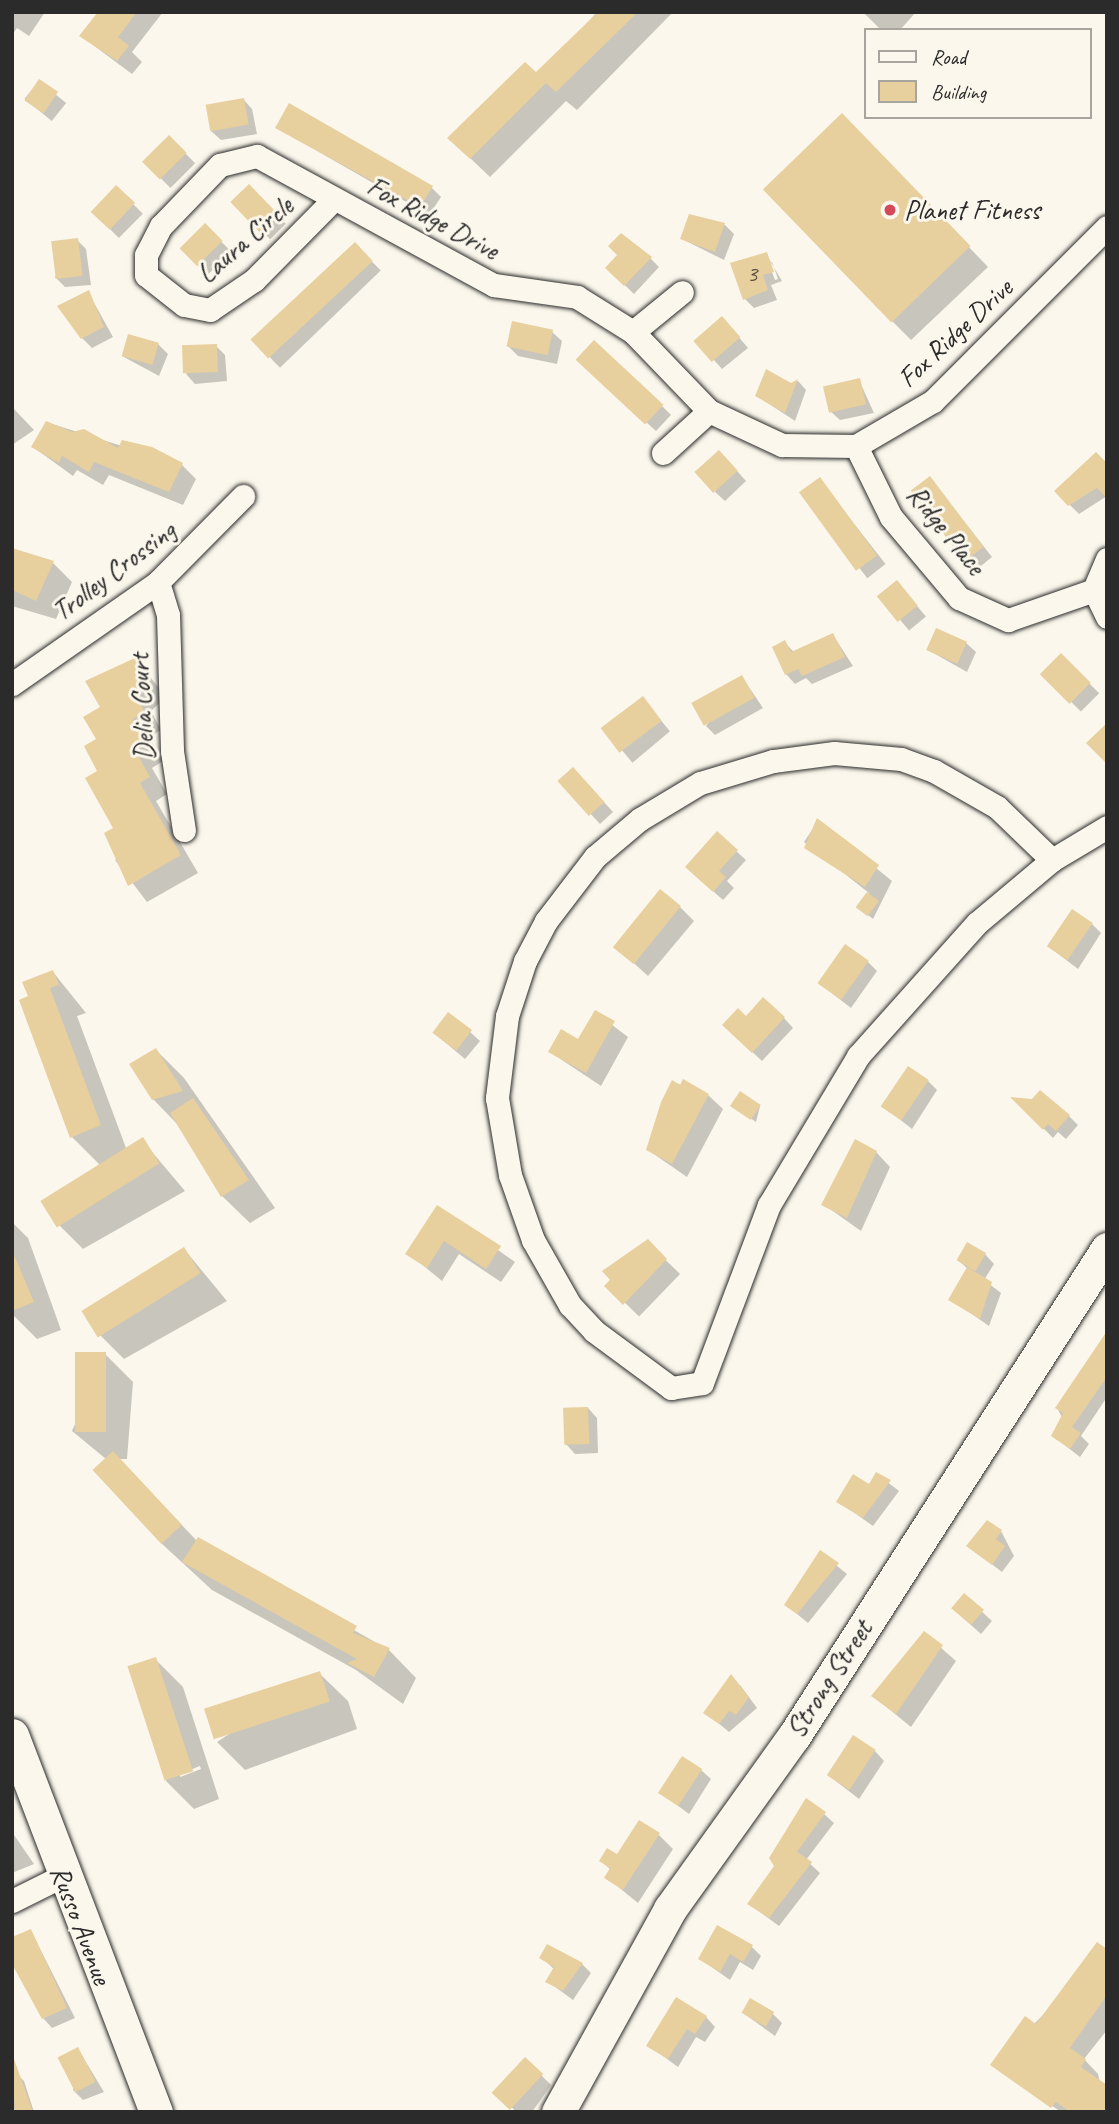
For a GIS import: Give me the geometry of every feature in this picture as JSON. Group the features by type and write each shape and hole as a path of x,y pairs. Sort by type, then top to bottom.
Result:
{"street":[{"name":"Fox Ridge Drive","path":"237,157 257,156 288,169 334,199 494,285 577,297 633,332 709,411 782,445 856,446 933,401 1107,226"},
{"name":"Laura Circle","path":"237,157 220,165 161,226 146,255 146,275 184,305 210,310 233,296 334,199"},
{"path":"633,332 682,292"},
{"path":"663,453 709,411"},
{"name":"Ridge Place","path":"856,446 891,517 934,572 960,598 1008,620 1094,590"},
{"name":"Trolley Crossing","path":"12,684 158,582 243,496"},
{"path":"1107,559 1094,590 1107,617"},
{"name":"Delia Court","path":"158,582 168,615 172,751 184,830"},
{"path":"1052,860 997,807 934,771 901,759 844,753 773,761 700,783 639,819 595,856 553,909 525,961 508,1016 497,1097 510,1175 533,1240 570,1305 594,1331 671,1388 702,1383 769,1205 830,1096 925,975 1052,860 1107,827"},
{"name":"Strong Street","path":"558,2112 664,1920 793,1736 1107,1249"},
{"name":"Russo Avenue","path":"12,1735 62,1876 156,2112"},
{"path":"12,1900 62,1876"}],"building":[{"path":"98,12 137,12 118,37 129,46 117,61 79,36"},
{"path":"598,12 638,12 556,92 546,83 470,159 447,138 525,62 536,72"},
{"path":"39,79 58,92 44,113 24,101"},
{"path":"244,98 249,125 210,131 206,105"},
{"path":"289,103 433,186 420,207 275,128"},
{"path":"842,113 971,246 891,322 763,189"},
{"path":"169,135 187,153 160,180 142,162"},
{"path":"249,184 278,214 259,232 230,202"},
{"path":"116,185 135,203 110,230 91,212"},
{"path":"689,214 725,223 715,252 680,239"},
{"path":"205,223 223,241 197,266 180,248"},
{"path":"621,233 652,257 624,286 605,268 617,255 608,246"},
{"path":"78,238 83,276 56,279 51,241"},
{"path":"355,242 373,261 268,359 250,340"},
{"path":"767,252 774,272 763,275 768,290 743,300 730,263"},
{"path":"89,290 104,327 81,339 57,306"},
{"path":"722,316 740,337 712,362 693,341"},
{"path":"512,321 553,330 548,355 507,346"},
{"path":"128,334 159,343 152,365 122,356"},
{"path":"594,340 663,405 645,425 576,360"},
{"path":"217,344 218,372 183,373 182,345"},
{"path":"766,369 791,383 798,379 785,413 755,396"},
{"path":"860,378 866,404 829,413 823,387"},
{"path":"46,421 72,432 84,429 118,448 122,440 152,447 183,463 169,492 94,462 89,472 62,456 59,463 31,447"},
{"path":"719,450 738,471 713,493 694,472"},
{"path":"1096,452 1107,463 1107,498 1097,488 1068,506 1054,491"},
{"path":"930,476 984,547 964,562 911,490"},
{"path":"820,477 877,555 856,571 799,492"},
{"path":"12,548 54,561 36,601 12,590"},
{"path":"897,580 918,606 898,622 877,596"},
{"path":"936,628 967,642 957,664 926,650"},
{"path":"833,633 845,657 802,676 798,669 785,675 772,647 785,640 791,652"},
{"path":"1061,653 1091,683 1069,704 1040,674"},
{"path":"137,657 149,679 134,693 145,712 133,719 147,743 135,750 150,777 140,783 181,855 128,886 104,833 113,828 85,778 97,771 84,746 96,739 83,717 100,707 85,681"},
{"path":"742,675 755,698 704,726 691,703"},
{"path":"643,696 662,721 619,753 601,728"},
{"path":"1107,723 1107,764 1086,743"},
{"path":"573,767 604,802 589,816 557,781"},
{"path":"817,818 879,865 865,887 804,848"},
{"path":"717,831 738,850 719,871 726,877 713,892 685,867"},
{"path":"660,889 681,906 634,964 613,947"},
{"path":"867,892 879,901 868,916 856,907"},
{"path":"1072,909 1093,923 1068,960 1047,946"},
{"path":"845,944 869,961 841,1000 817,983"},
{"path":"53,970 59,985 50,988 101,1125 70,1138 19,1000 28,996 22,982"},
{"path":"763,997 785,1017 752,1053 722,1025 738,1008 746,1016"},
{"path":"595,1010 615,1021 586,1073 548,1052 561,1029 578,1039"},
{"path":"448,1012 472,1030 456,1051 432,1033"},
{"path":"156,1048 183,1091 152,1100 129,1064"},
{"path":"908,1066 929,1080 901,1121 881,1107"},
{"path":"683,1079 709,1094 672,1164 646,1150 661,1102 672,1080 680,1085"},
{"path":"1040,1090 1070,1115 1056,1131 1048,1124 1043,1130 1010,1097 1032,1099"},
{"path":"740,1091 761,1105 751,1120 730,1106"},
{"path":"193,1098 249,1180 221,1197 170,1113"},
{"path":"143,1137 159,1163 57,1227 40,1201"},
{"path":"855,1139 877,1151 847,1218 821,1205"},
{"path":"437,1205 501,1246 486,1269 444,1241 427,1268 405,1254"},
{"path":"648,1239 667,1259 623,1305 604,1286 610,1280 602,1271"},
{"path":"967,1242 986,1253 976,1271 956,1260"},
{"path":"184,1247 200,1273 98,1337 81,1311"},
{"path":"12,1250 34,1302 12,1311"},
{"path":"967,1267 992,1282 980,1319 948,1300"},
{"path":"1107,1331 1107,1377 1072,1427 1081,1433 1070,1449 1051,1436 1063,1413 1055,1408"},
{"path":"75,1352 106,1352 106,1432 75,1432"},
{"path":"588,1407 589,1444 564,1445 563,1408"},
{"path":"113,1451 182,1525 161,1544 93,1470"},
{"path":"876,1472 891,1480 863,1518 836,1502 853,1474 869,1484"},
{"path":"987,1520 1002,1530 996,1539 1005,1546 992,1565 966,1546"},
{"path":"198,1537 357,1626 353,1633 390,1648 374,1677 347,1663 357,1659 182,1562"},
{"path":"820,1550 839,1563 797,1614 784,1605"},
{"path":"964,1593 984,1610 971,1625 951,1608"},
{"path":"924,1631 943,1645 896,1714 871,1696"},
{"path":"156,1657 193,1771 165,1780 127,1666"},
{"path":"320,1671 330,1701 214,1739 204,1709"},
{"path":"731,1674 749,1697 736,1715 729,1711 719,1724 703,1713"},
{"path":"853,1735 876,1750 850,1790 827,1775"},
{"path":"682,1756 702,1769 678,1806 658,1793"},
{"path":"806,1798 826,1812 797,1852 812,1862 769,1918 747,1904 774,1866 769,1858"},
{"path":"639,1820 660,1833 623,1890 604,1878 610,1868 599,1861 607,1848 617,1854"},
{"path":"717,1925 753,1945 743,1962 730,1954 720,1972 698,1959"},
{"path":"31,1929 67,2008 42,2019 12,1964 12,1937"},
{"path":"1097,1942 1107,1949 1107,1995 1070,2048 1086,2059 1081,2067 1107,2085 1107,2112 1070,2112 1056,2102 1051,2108 990,2065 1025,2016 1036,2024"},
{"path":"547,1944 583,1963 563,1991 545,1982 554,1967 539,1958"},
{"path":"676,1997 707,2016 695,2034 687,2029 668,2059 646,2046"},
{"path":"750,1998 774,2012 766,2027 742,2013"},
{"path":"78,2047 96,2082 75,2092 58,2057"},
{"path":"525,2057 543,2074 510,2110 492,2093"},
{"path":"14,2059 33,2112 15,2112"}],"place":[{"name":"Planet Fitness","path":"890,210"}]}
